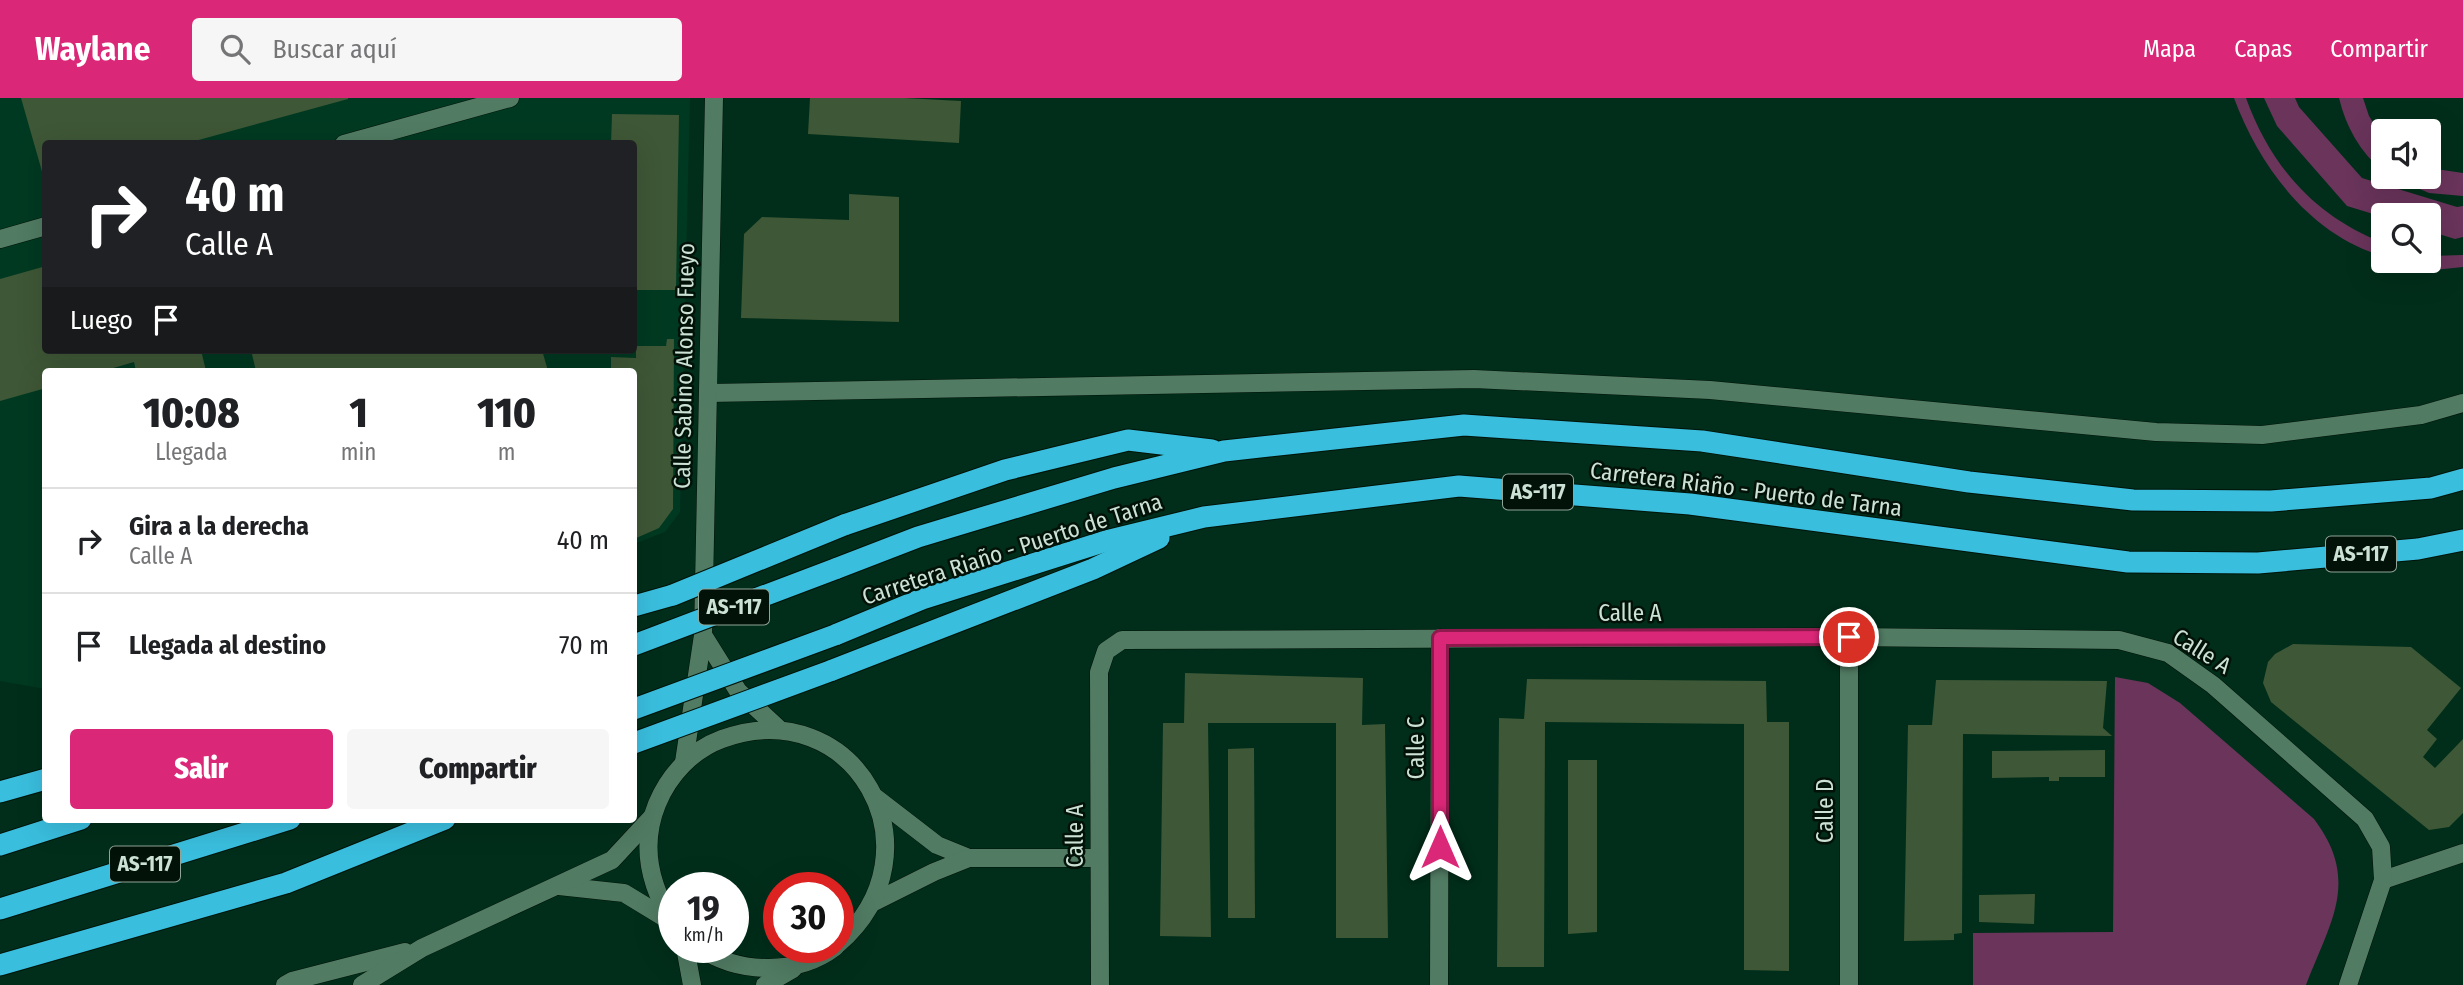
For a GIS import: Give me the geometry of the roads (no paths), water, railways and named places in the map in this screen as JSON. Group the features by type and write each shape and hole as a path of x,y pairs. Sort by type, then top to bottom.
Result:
{"highway":[{"name":"Carretera Riaño - Puerto de Tarna","path":"637,644 918,537 1114,478 1224,451 1464,425 1702,441 1969,482 2133,500 2271,501 2431,488 2463,480"},
{"path":"637,605 673,595 844,525 1005,470 1128,440 1224,451"},
{"name":"Carretera Riaño - Puerto de Tarna","path":"637,708 835,635 922,599 1106,541 1205,517 1459,486 1690,504 2129,562 2258,564 2418,549 2463,540"},
{"path":"637,742 830,671 1093,569 1205,517"},
{"path":"0,792 42,780"},
{"path":"0,845 69,823"},
{"name":"AS-117","path":"0,909 277,823"},
{"path":"0,965 286,883 434,823"}],"street":[{"path":"358,140 510,98"},
{"name":"Calle Sabino Alonso Fueyo","path":"684,762 703,635 714,98"},
{"path":"0,239 42,227"},
{"path":"709,393 1474,379 1710,390 2156,432 2262,435 2421,415 2463,403"},
{"path":"703,635 738,691 779,729"},
{"name":"Calle A","path":"1100,985 1099,672 1106,651 1122,640 1849,637 2119,640 2168,653 2213,685 2365,819 2381,847 2383,880"},
{"name":"Calle D","path":"1849,637 1849,985"},
{"name":"Calle C","path":"1439,985 1440,638"},
{"path":"658,898 654,891 648,855 651,818 664,788 684,762 712,742 744,731 779,729 819,740 852,764 876,798 937,845 969,858"},
{"path":"854,931 874,902 885,868 886,832 876,798"},
{"path":"362,985 422,948 612,860 651,818"},
{"path":"2348,985 2383,880 2463,853"},
{"path":"874,902 969,858 1099,858"},
{"path":"559,886 624,893 658,915"},
{"path":"285,985 422,948"},
{"path":"688,963 692,985"},
{"path":"732,963 771,968 803,963"},
{"path":"765,985 803,963"}]}
